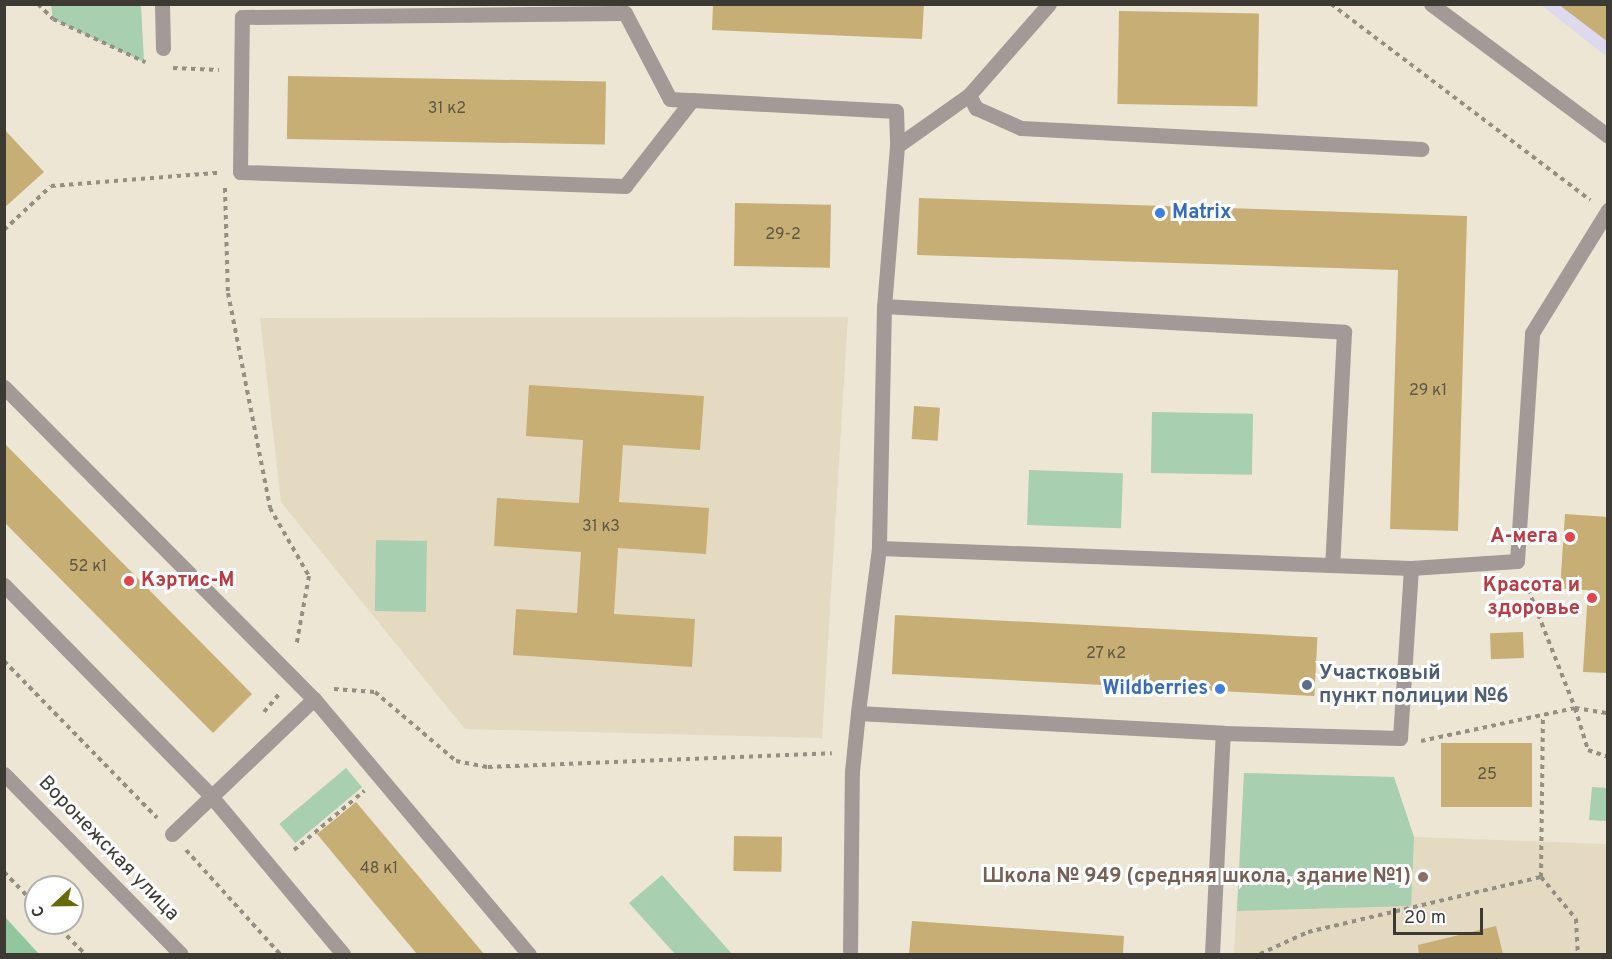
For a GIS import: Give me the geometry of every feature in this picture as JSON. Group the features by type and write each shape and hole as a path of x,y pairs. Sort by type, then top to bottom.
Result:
{"street":[{"path":"162,4 163,48"},
{"path":"897,146 969,95 1049,4"},
{"path":"1431,4 1608,136"},
{"path":"692,100 625,186 232,172 241,69 242,17 625,13 670,99 692,100 897,111 897,146 884,306 879,548 853,752 850,954"},
{"path":"969,95 976,108 1022,128 1421,149"},
{"path":"879,548 1411,568 1517,561 1532,333 1607,211"},
{"path":"884,306 1344,332 1332,565"},
{"path":"4,387 314,699 529,954"},
{"path":"858,713 1223,734 1400,738 1411,568"},
{"path":"4,585 211,796 343,954"},
{"path":"172,834 314,699"},
{"path":"1212,954 1223,734"},
{"name":"Воронежская улица","path":"4,774 181,954"}],"path":[{"path":"38,4 53,19 155,64"},
{"path":"1331,4 1607,211"},
{"path":"165,66 241,69"},
{"path":"4,230 51,186 232,172 228,293 270,508 309,576 302,594"},
{"path":"1517,561 1575,708 1588,750 1608,757"},
{"path":"4,661 172,834 280,954"},
{"path":"314,699 342,686 375,692 456,762 488,767 853,752"},
{"path":"1400,738 1418,742 1575,708 1608,713"},
{"path":"1543,715 1541,877 1576,919 1578,954"},
{"path":"294,850 380,777"},
{"path":"4,872 24,893"},
{"path":"1260,954 1308,932 1541,877"},
{"path":"66,935 85,954"}],"shaded area":[{"path":"1541,5 1607,5 1607,57"},
{"path":"848,317 822,738 465,729 281,502 260,318"},
{"name":"Школа № 949 (средняя школа, здание №1)","path":"1244,773 1394,777 1414,837 1607,844 1607,954 1234,954"}],"green space":[{"path":"51,5 141,5 144,62 53,19"},
{"path":"1152,412 1253,414 1252,475 1151,473"},
{"path":"1029,470 1123,473 1121,528 1027,525"},
{"path":"376,540 427,541 426,612 375,611"},
{"path":"346,768 362,787 295,843 279,824"},
{"path":"1244,773 1394,777 1414,837 1411,906 1237,911"},
{"path":"1592,787 1607,788 1607,821 1589,820"},
{"path":"662,875 732,954 675,954 629,903"},
{"path":"5,917 39,954 5,954"}],"building":[{"path":"713,4 924,4 922,39 712,30"},
{"path":"1558,4 1608,4 1608,42"},
{"path":"1119,11 1259,13 1257,106 1117,104"},
{"path":"288,76 606,82 605,145 287,139"},
{"path":"4,129 44,172 4,208"},
{"path":"919,198 1467,216 1458,531 1390,529 1398,270 917,255"},
{"path":"735,203 831,205 830,268 734,266"},
{"path":"529,385 704,396 700,450 623,445 619,502 709,508 706,554 618,548 614,614 695,619 692,667 513,655 516,609 577,613 581,552 494,546 497,498 579,503 583,440 526,436"},
{"path":"914,406 940,408 938,441 912,439"},
{"path":"4,443 252,694 213,733 4,522"},
{"path":"1565,514 1608,517 1608,673 1583,672 1588,590 1560,589"},
{"path":"895,615 1317,637 1314,696 892,674"},
{"path":"1523,632 1524,658 1491,659 1490,633"},
{"path":"1441,743 1532,743 1532,807 1441,807"},
{"path":"356,802 484,954 417,954 317,834"},
{"path":"734,836 782,837 781,872 733,871"},
{"path":"912,921 1124,936 1123,954 909,954"},
{"path":"1496,926 1503,954 1419,954 1418,945"}],"place":[{"name":"Matrix","path":"1160,213"},
{"name":"А-мега","path":"1570,537"},
{"name":"Кэртис-М","path":"129,581"},
{"name":"Красота и здоровье","path":"1592,598"},
{"name":"Участковый пункт полиции №6","path":"1307,685"},
{"name":"Wildberries","path":"1220,689"},
{"name":"Школа № 949 (средняя школа, здание №1)","path":"1423,877"}]}
